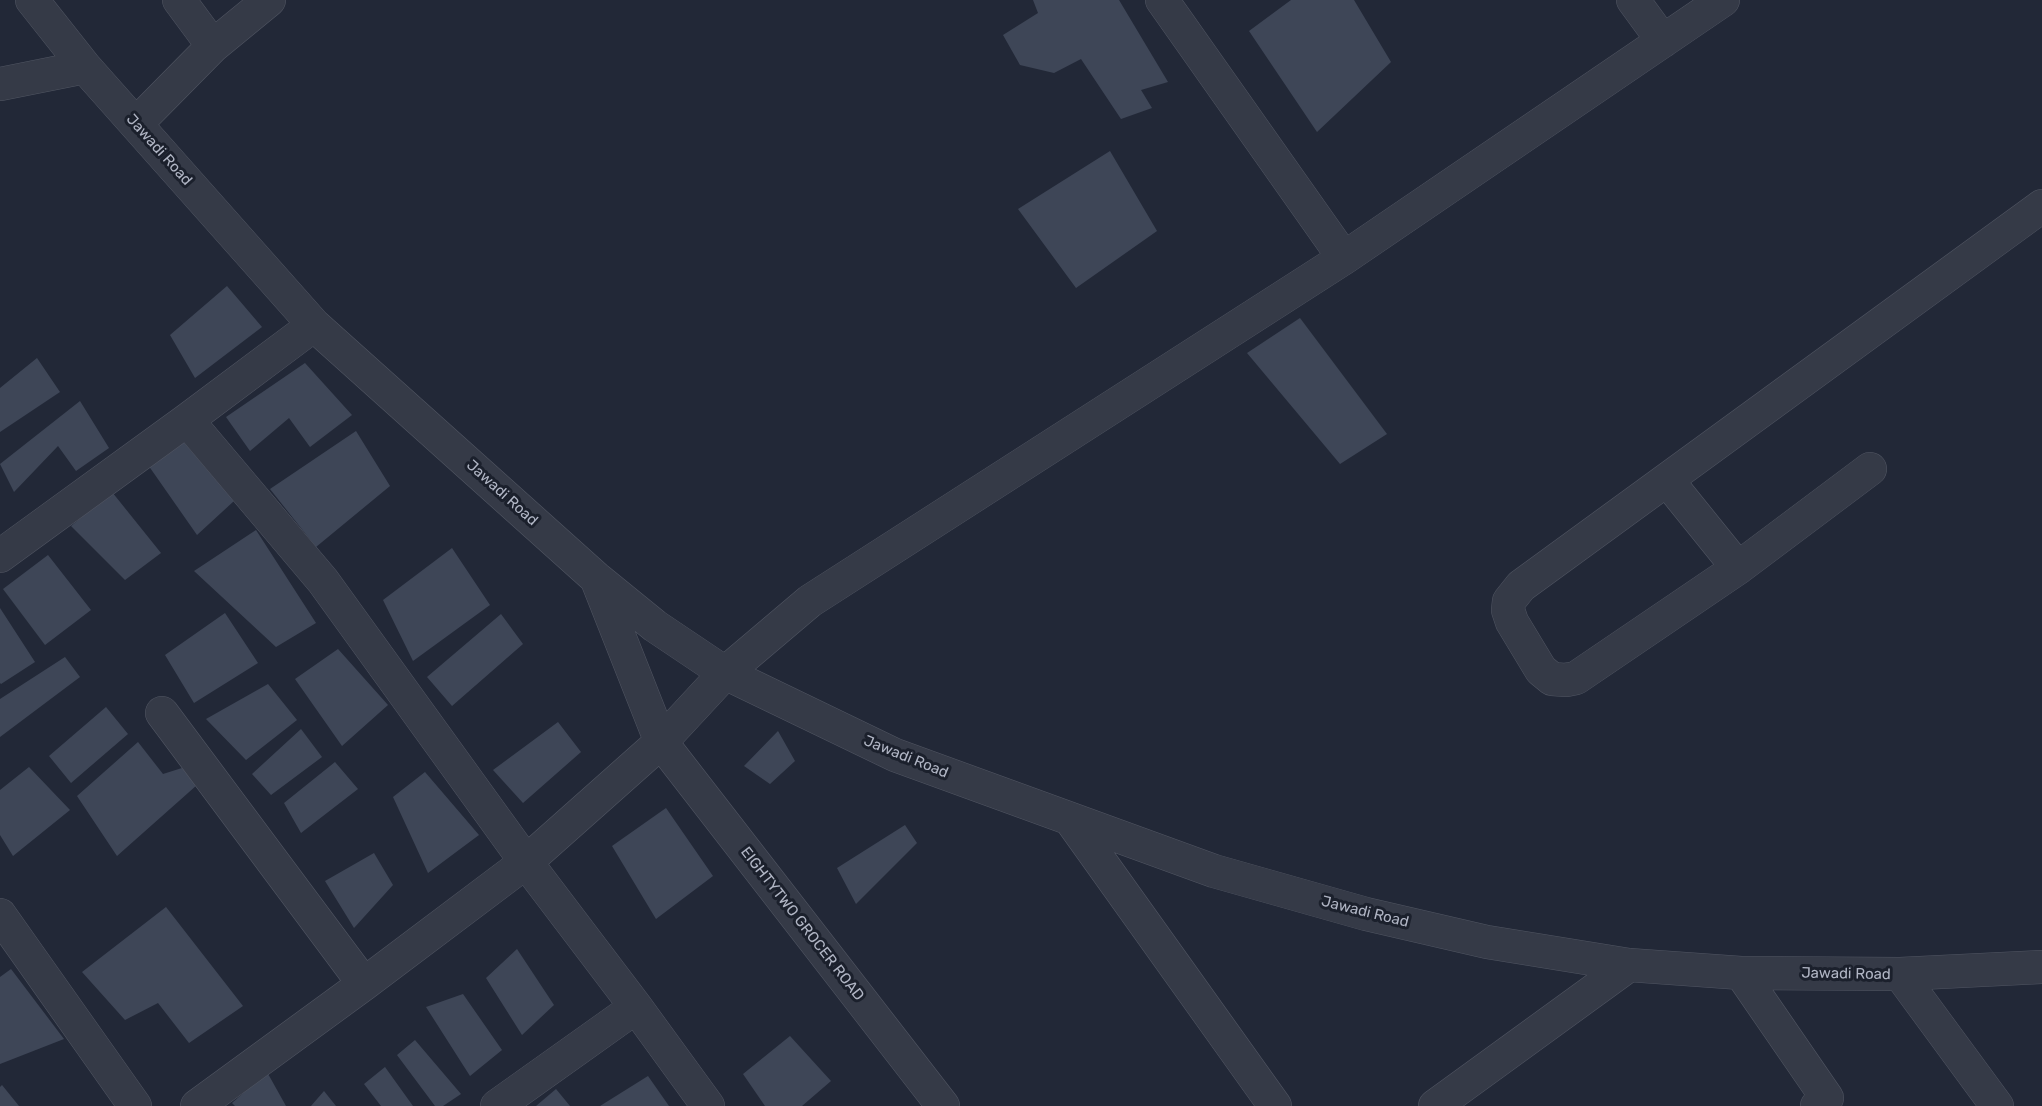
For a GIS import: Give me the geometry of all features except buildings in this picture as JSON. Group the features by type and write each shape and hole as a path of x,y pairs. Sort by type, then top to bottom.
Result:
{"street":[{"name":"Jawadi Road","path":"32,0 85,67 314,325 596,578 655,626 725,673 895,755 1214,871 1366,914 1487,942 1629,965 1741,973 1900,974 2042,967"},
{"path":"179,0 213,46"},
{"path":"136,124 213,46 269,0"},
{"path":"1162,0 1344,258"},
{"path":"1633,0 1663,41"},
{"path":"197,1106 526,862 661,742 725,673 799,609 1344,258 1723,0"},
{"path":"0,84 85,67"},
{"path":"1870,470 1738,568 1576,678 1552,679 1541,670 1512,622 1508,610 1509,601 1521,586 2042,206"},
{"path":"6,540 188,420 314,325"},
{"path":"188,420 323,581 526,862 708,1106"},
{"path":"1667,480 1738,568"},
{"name":"EIGHTYTWO GROCER ROAD","path":"596,578 661,742 942,1106"},
{"path":"162,713 364,984"},
{"path":"1070,819 1275,1106"},
{"path":"0,915 135,1106"},
{"path":"1436,1106 1629,965"},
{"path":"1741,973 1826,1103"},
{"path":"1900,974 1997,1106"},
{"path":"497,1106 636,1007"}]}
